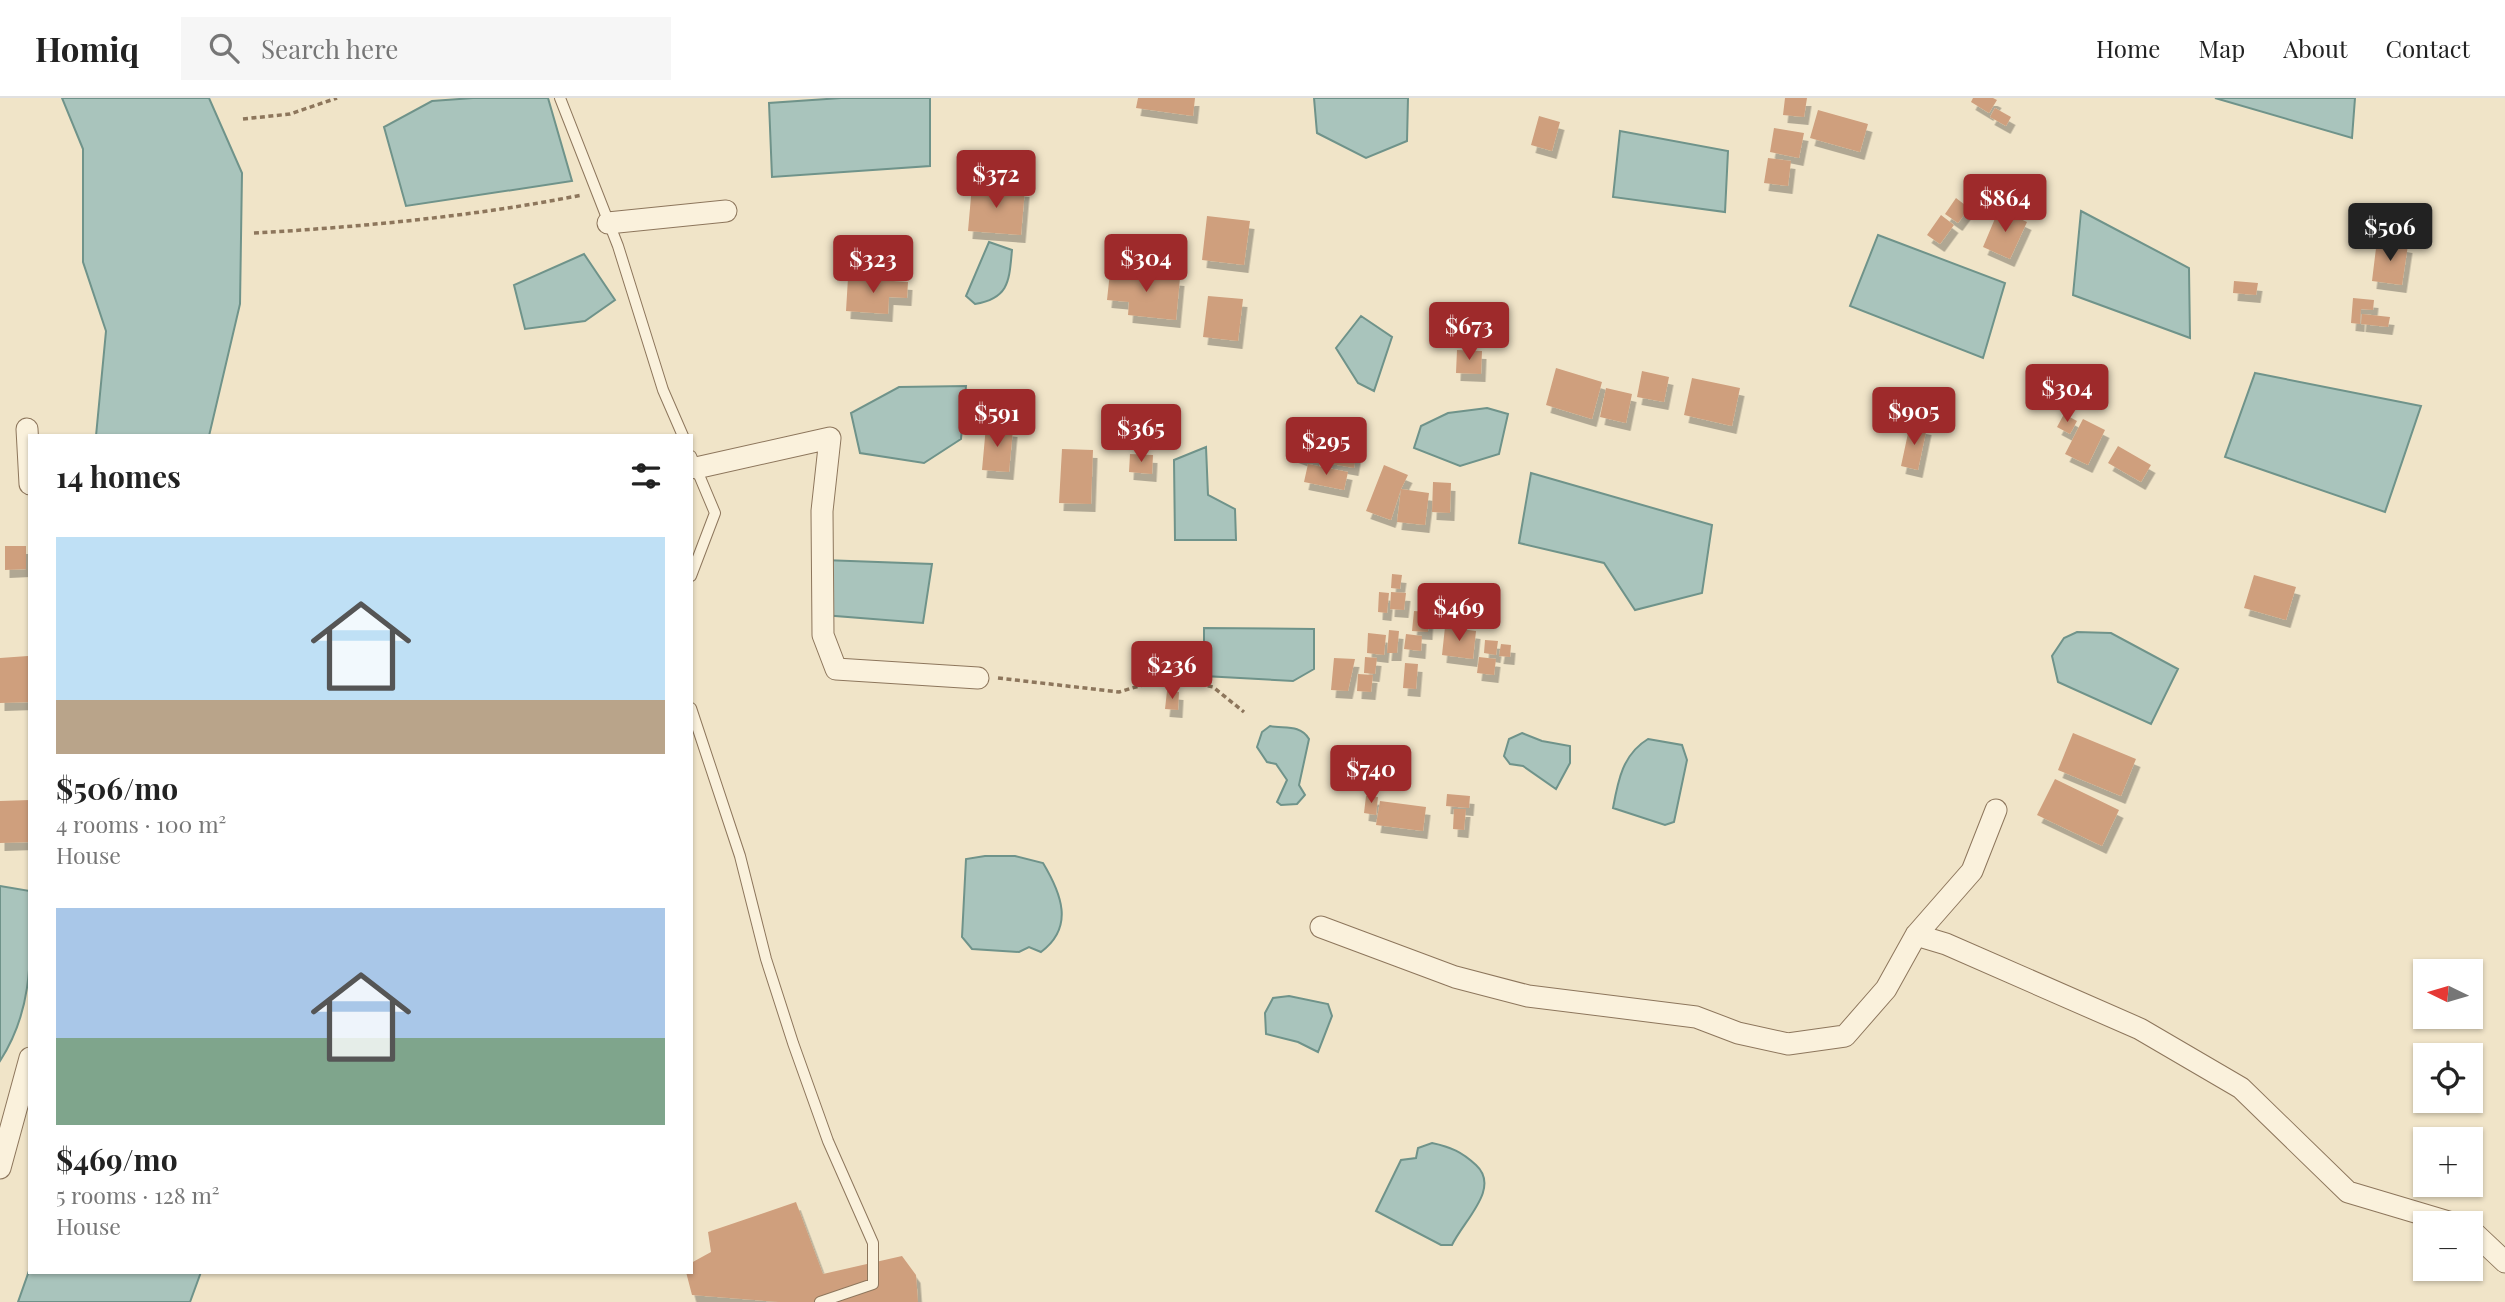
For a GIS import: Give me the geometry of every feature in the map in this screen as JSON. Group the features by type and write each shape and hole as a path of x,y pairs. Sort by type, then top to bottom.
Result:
{"street":[{"path":"608,223 726,211"},
{"path":"27,429 28,447"},
{"path":"694,462 830,438 822,511 823,635 836,669 978,678"},
{"path":"1321,927 1455,977 1528,996 1696,1017 1738,1033 1788,1044 1845,1036 1886,989 1916,935 1972,871 1996,810"},
{"path":"1916,935 1946,944 2140,1029 2241,1088 2348,1192 2413,1211"},
{"path":"0,1168 28,1065"},
{"path":"2483,1241 2505,1262"}],"lane":[{"path":"560,98 608,223 663,390 682,434"},
{"path":"693,571 715,513 694,462"},
{"path":"693,714 740,856 766,959 793,1043 828,1141 873,1243 873,1284 820,1302"}],"path":[{"path":"243,119 289,114 337,98"},
{"path":"254,233 358,228 531,205 596,192"},
{"path":"978,678 1119,692 1149,683 1188,681 1213,687 1244,712"}],"water":[{"path":"62,98 209,98 242,173 240,304 209,434 96,434 106,331 83,262 83,149"},
{"path":"548,98 572,181 406,206 384,127 432,101"},
{"path":"841,98 930,98 930,166 772,177 769,103"},
{"path":"1314,98 1408,98 1407,141 1366,158 1317,133"},
{"path":"2215,98 2355,98 2352,138"},
{"path":"1620,131 1728,151 1725,212 1613,197"},
{"path":"2081,211 2189,268 2190,338 2073,295"},
{"path":"1878,235 2005,283 1983,358 1850,306"},
{"path":"989,242 1012,250 1008,279 1006,286 995,297 975,304 966,296"},
{"path":"584,254 615,300 585,321 525,329 514,285"},
{"path":"1361,316 1392,337 1374,391 1358,383 1336,348"},
{"path":"2255,373 2421,406 2385,512 2225,457"},
{"path":"966,386 961,439 924,463 860,453 851,413 899,387"},
{"path":"1487,408 1508,414 1499,454 1460,466 1414,448 1421,426 1448,413"},
{"path":"1206,447 1208,495 1235,509 1236,540 1175,540 1174,460"},
{"path":"1531,473 1712,525 1702,593 1635,610 1604,563 1519,543"},
{"path":"823,560 932,564 923,623 823,615"},
{"path":"1204,628 1314,629 1314,669 1293,681 1204,676"},
{"path":"2077,632 2111,633 2178,669 2151,724 2058,682 2052,656 2064,638"},
{"path":"1270,726 1296,729 1309,739 1299,785 1305,795 1297,804 1281,805 1277,802 1287,780 1276,764 1267,762 1257,747 1262,732"},
{"path":"1522,733 1542,741 1570,746 1570,763 1556,789 1523,766 1510,764 1504,756 1509,739"},
{"path":"1648,739 1682,745 1687,760 1674,822 1665,825 1613,808 1627,760"},
{"path":"1015,856 1043,863 1055,886 1062,909 1058,932 1041,952 1029,947 1019,952 972,949 962,937 966,859"},
{"path":"0,886 28,891 28,979 19,1020 0,1061"},
{"path":"1289,996 1328,1004 1332,1016 1318,1052 1298,1042 1266,1034 1265,1013 1273,998"},
{"path":"1432,1143 1461,1153 1483,1174 1483,1194 1452,1245 1441,1245 1376,1211 1401,1160 1416,1158 1418,1148"},
{"path":"28,1274 200,1274 190,1302 18,1302"}],"building":[{"path":"1138,98 1195,98 1193,116 1136,108"},
{"path":"1785,98 1807,98 1804,117 1783,115"},
{"path":"1973,98 1997,100 1989,113 1971,102"},
{"path":"1995,108 2011,117 2006,126 1990,117"},
{"path":"1818,110 1868,124 1860,152 1810,138"},
{"path":"1539,116 1560,122 1552,151 1531,145"},
{"path":"1774,128 1804,133 1799,158 1770,152"},
{"path":"1768,158 1791,161 1788,186 1764,183"},
{"path":"972,185 1025,189 1021,235 968,231"},
{"path":"1956,198 1969,208 1958,223 1945,214"},
{"path":"1999,209 2027,222 2010,259 1983,247"},
{"path":"1941,215 1954,225 1940,244 1927,235"},
{"path":"1207,216 1250,221 1244,265 1202,260"},
{"path":"2377,240 2408,245 2402,285 2372,281"},
{"path":"1110,272 1180,278 1176,320 1128,315 1129,302 1107,300"},
{"path":"848,278 908,282 907,298 889,297 888,314 846,311"},
{"path":"2234,281 2258,283 2256,295 2233,293"},
{"path":"1208,296 1243,299 1238,341 1203,337"},
{"path":"2353,298 2374,300 2373,310 2361,309 2360,324 2351,323"},
{"path":"2362,314 2390,317 2388,327 2361,324"},
{"path":"1457,350 1482,351 1481,374 1456,373"},
{"path":"1556,368 1602,382 1592,419 1546,405"},
{"path":"1642,371 1669,377 1664,402 1637,397"},
{"path":"1692,378 1740,388 1732,426 1684,415"},
{"path":"1606,388 1632,394 1626,423 1600,417"},
{"path":"2064,414 2077,421 2070,434 2057,427"},
{"path":"2083,419 2105,430 2088,465 2065,454"},
{"path":"1910,424 1927,427 1918,470 1901,466"},
{"path":"986,426 1013,429 1009,472 982,470"},
{"path":"1303,430 1323,438 1313,462 1294,455"},
{"path":"1324,439 1358,445 1354,468 1320,462"},
{"path":"2118,446 2151,465 2141,482 2108,463"},
{"path":"1062,449 1093,450 1091,504 1059,503"},
{"path":"1130,454 1153,455 1152,474 1129,472"},
{"path":"1308,464 1348,472 1344,490 1304,482"},
{"path":"1384,465 1408,475 1391,520 1366,511"},
{"path":"1433,482 1451,483 1450,513 1432,512"},
{"path":"1401,489 1429,493 1425,525 1397,522"},
{"path":"5,546 26,546 26,569 5,570"},
{"path":"1392,574 1402,575 1400,589 1391,588"},
{"path":"2254,575 2296,587 2286,620 2244,608"},
{"path":"1379,592 1389,593 1387,613 1378,612"},
{"path":"1391,592 1406,593 1404,610 1390,609"},
{"path":"1414,611 1429,612 1428,632 1412,631"},
{"path":"1445,627 1476,631 1473,659 1442,655"},
{"path":"1389,630 1399,631 1397,653 1387,653"},
{"path":"1368,633 1386,635 1384,655 1367,653"},
{"path":"1406,634 1422,636 1421,651 1404,649"},
{"path":"1485,640 1498,641 1496,655 1484,653"},
{"path":"1501,644 1511,645 1510,657 1499,656"},
{"path":"28,656 28,702 0,703 0,658"},
{"path":"1365,657 1377,658 1375,674 1364,673"},
{"path":"1479,657 1496,659 1494,675 1477,673"},
{"path":"1334,658 1355,659 1348,691 1331,690"},
{"path":"1405,663 1418,664 1416,689 1403,688"},
{"path":"1358,674 1373,675 1371,692 1357,691"},
{"path":"1167,691 1179,692 1178,710 1165,709"},
{"path":"2073,733 2136,759 2121,796 2058,770"},
{"path":"2055,779 2119,810 2102,846 2037,815"},
{"path":"1447,794 1470,796 1469,808 1446,806"},
{"path":"1366,796 1378,797 1376,815 1364,813"},
{"path":"28,800 28,842 0,843 0,801"},
{"path":"1380,801 1426,807 1423,831 1376,825"},
{"path":"1454,809 1466,809 1464,830 1453,829"},
{"path":"796,1202 823,1274 902,1256 916,1275 918,1302 779,1302 692,1295 687,1274 693,1274 693,1262 711,1252 708,1232"}]}
